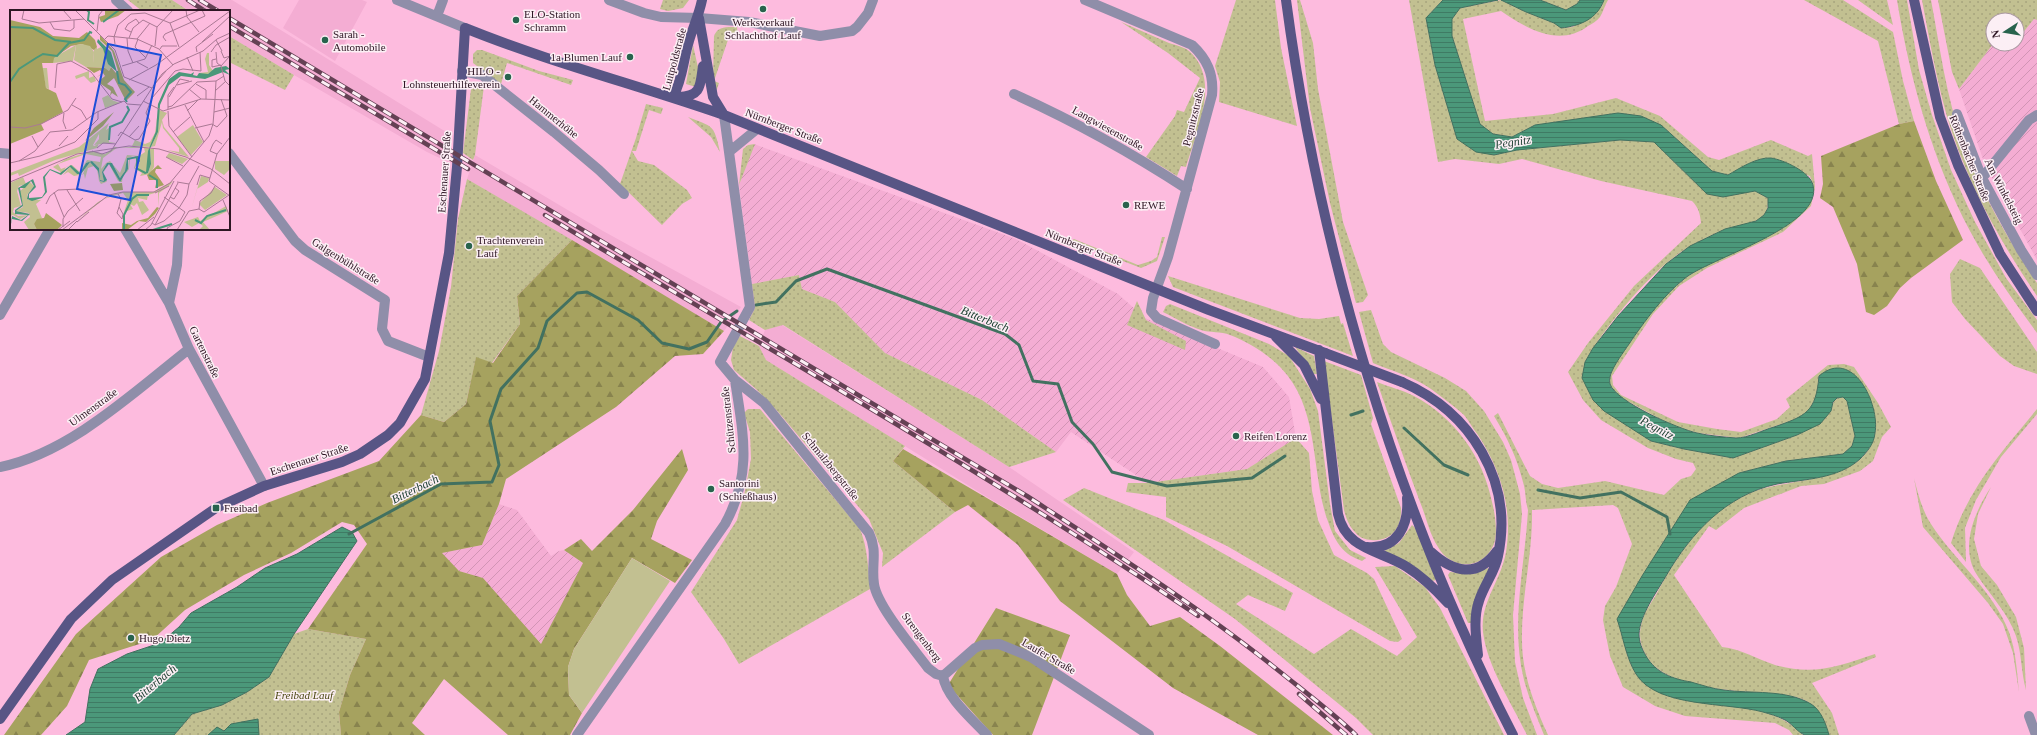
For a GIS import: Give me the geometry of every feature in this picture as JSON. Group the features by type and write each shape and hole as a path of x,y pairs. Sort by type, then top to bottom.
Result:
{"main road":[{"name":"Luitpoldstraße","path":"702,0 699,18 689,41 680,84 674,97 692,96 697,92 702,80 705,57"},
{"path":"1286,0 1292,44 1315,170 1353,325 1380,414 1430,551 1454,609 1512,735"},
{"name":"Röthenbacher Straße","path":"1914,0 1940,117 1958,165 2000,254 2037,311"},
{"name":"Luitpoldstraße","path":"699,18 713,97 724,115"},
{"name":"Eschenauer Straße","path":"0,719 71,619 112,580 216,508 264,486 342,462 360,454 388,435 400,423 425,379 449,253 457,167 465,28"},
{"name":"Nürnberger Straße","path":"465,28 534,54 674,97 724,115 1209,310 1322,351 1402,382 1424,393 1444,407 1462,424 1477,443 1488,465 1497,493 1500,512 1500,548 1495,567 1481,597 1477,612 1476,635 1479,665"},
{"path":"1271,333 1304,365 1315,385 1326,414"},
{"path":"1322,351 1326,414 1340,521 1347,535 1362,546 1396,560 1415,572 1434,588 1454,609"},
{"path":"1362,546 1374,547 1386,544 1399,535 1406,520 1406,488"},
{"path":"1430,551 1443,563 1463,569 1484,565 1489,562 1500,548"}],"street":[{"path":"116,0 127,10"},
{"name":"Nürnberger Straße","path":"397,0 465,28"},
{"path":"437,16 443,0"},
{"path":"608,0 628,8 661,17 749,22 820,36 852,31 857,27 868,12 873,0"},
{"name":"Pegnitzstraße","path":"1085,0 1192,45 1201,53 1210,68 1213,85 1212,95 1187,189 1157,289"},
{"name":"Hammerhöhe","path":"462,71 482,75 554,132 624,194"},
{"name":"Langwiesenstraße","path":"1014,94 1058,114 1153,167 1187,189"},
{"name":"Am Winkelsteig","path":"1958,114 1982,178 2021,250 2037,275"},
{"name":"Schützenstraße","path":"577,735 725,524 736,505 743,475 744,446 735,380 720,362 750,307 724,115"},
{"path":"1982,178 2029,120 2037,115"},
{"path":"730,152 757,129"},
{"path":"0,153 10,154"},
{"name":"Galgenbühlstraße","path":"230,154 295,242 305,250 385,300 382,329 388,342 429,357"},
{"path":"0,315 49,230"},
{"name":"Gartenstraße","path":"126,230 169,303 189,349 264,486"},
{"path":"169,303 177,265 179,230"},
{"path":"1157,289 1151,311 1157,318 1215,344"},
{"name":"Ulmenstraße","path":"0,467 48,450 84,431 189,349"},
{"name":"Schmalzbergstraße","path":"735,380 764,403 869,533 874,544 874,583"},
{"name":"Strengenberg","path":"874,583 881,603 928,668 936,674 943,676 944,684 949,693 987,735"},
{"name":"Laufer Straße","path":"943,676 975,648 982,645 999,644 1031,657 1142,733"},
{"path":"2030,716 2036,735"}],"shaded area":[{"path":"172,0 232,0 451,135 448,162 427,152 230,37 230,10 187,10"},
{"name":"Sarah - Automobile","path":"299,0 362,0 367,2 335,61 283,28"},
{"path":"2034,19 2037,20 2037,260 1985,165 1959,89 1987,52 2025,52 2025,30"},
{"path":"754,144 1016,239 1118,294 1145,318 1263,367 1289,397 1296,438 1247,469 1148,483 1071,432 1056,452 982,400 885,353 835,302 802,289 799,275 752,284 739,185"},
{"path":"475,155 603,231 741,307 724,331 467,179"},
{"path":"782,325 1009,467 1134,552 1117,574 987,497 766,360 759,346 765,330"},
{"path":"499,504 517,510 551,556 564,550 583,563 541,645 483,578 459,571 441,553 482,545"}],"green space":[{"path":"128,0 172,0 187,10 141,10"},
{"path":"663,0 689,0 683,8 668,11 660,9"},
{"path":"1236,0 1275,0 1281,48 1297,126 1219,102 1220,82 1215,66"},
{"path":"1297,0 1300,0 1313,43 1318,89 1343,222 1368,295 1363,302 1356,303 1330,203 1310,108"},
{"path":"1409,0 1443,0 1426,18 1435,65 1457,139 1494,155 1517,150 1620,140 1654,142 1707,194 1755,191 1768,198 1766,212 1756,221 1729,228 1708,237 1677,255 1662,267 1618,314 1585,362 1651,441 1733,458 1797,435 1831,411 1833,403 1836,399 1843,397 1847,401 1855,436 1852,446 1843,454 1786,461 1739,473 1664,541 1618,619 1627,655 1636,674 1644,683 1673,696 1692,701 1752,709 1770,714 1788,722 1803,735 1793,735 1789,730 1775,723 1685,716 1655,706 1623,687 1610,656 1603,620 1605,606 1616,587 1632,544 1618,508 1613,505 1532,510 1531,543 1523,608 1522,641 1524,666 1530,690 1548,735 1544,735 1524,680 1518,638 1518,616 1528,510 1524,485 1515,456 1494,416 1498,413 1530,476 1542,484 1558,488 1605,481 1664,495 1681,479 1691,476 1696,469 1693,463 1676,459 1648,448 1601,420 1583,400 1568,372 1588,343 1634,286 1701,223 1700,217 1698,209 1692,201 1601,181 1522,159 1499,164 1455,159 1438,162"},
{"path":"1501,0 1554,23 1561,28 1573,27 1602,6 1604,0 1608,0 1600,17 1596,21 1577,32 1566,35 1554,35 1532,29 1501,11 1463,19 1485,121 1553,114 1616,98 1660,116 1708,157 1719,160 1771,140 1808,156 1812,154 1815,187 1813,196 1814,187 1810,176 1759,161 1728,175 1712,171 1661,125 1535,125 1512,137 1493,134 1480,124 1452,36 1452,19 1460,8"},
{"path":"1540,0 1580,0 1577,4 1566,10"},
{"path":"1804,0 1843,0 1893,32 1903,81 1914,121 1899,124 1878,41"},
{"path":"1858,0 1887,0 1893,25"},
{"path":"1897,0 1907,0 1919,70 1932,115 1951,170 1975,222 2006,278 2037,320 2037,333 1977,244 1956,204 1944,176 1924,118 1916,89 1902,30"},
{"path":"1922,0 1931,0 1952,108 1963,143 1978,180 1996,215 2037,283 2037,296 2009,253 1984,208 1963,162 1942,99"},
{"path":"1938,0 2037,0 2037,20 2034,19 2025,30 2025,12 1985,12 1985,52 1987,52 1959,89 1952,72"},
{"path":"1121,22 1189,51 1199,63 1204,77 1204,107 1186,167 1181,166 1177,176 1146,157 1175,116 1177,110 1184,112 1200,78 1168,53"},
{"path":"726,27 737,27 738,36 730,34 714,81 719,83 716,92 713,80 714,36 720,29"},
{"path":"230,37 294,75 285,90 230,62"},
{"path":"693,45 699,72 696,87 686,84"},
{"path":"477,50 482,50 539,71 573,80 571,85 507,63 501,84 473,63 473,54"},
{"path":"484,86 475,155 473,160 463,153 471,89"},
{"path":"646,104 663,108 661,114 649,110 636,151 632,151 638,161 654,165 687,190 692,198 682,204 662,225 620,184"},
{"path":"688,117 708,125 714,131 720,152 711,137"},
{"path":"1914,121 1936,181 1963,240 1911,278 1900,288 1887,306 1874,315 1866,312 1857,264 1833,207 1820,198 1823,184 1821,156 1899,124"},
{"path":"755,144 739,185 743,149 748,145"},
{"path":"467,179 572,240 517,296 520,324 492,363 476,358 466,404 444,422 421,415 439,351 451,287 458,219"},
{"path":"1813,197 1811,206 1783,232 1707,268 1679,286 1653,314 1612,376 1613,385 1621,395 1678,422 1741,432 1777,419 1790,407 1786,399 1828,365 1844,364 1854,367 1878,403 1891,427 1882,437 1873,461 1860,471 1824,484 1801,486 1744,508 1716,530 1709,526 1674,575 1722,647 1742,652 1775,665 1802,670 1814,670 1838,666 1875,654 1876,657 1812,683 1832,713 1839,735 1829,735 1824,723 1813,706 1801,699 1782,695 1700,686 1668,675 1656,667 1647,657 1641,644 1640,631 1646,611 1684,548 1707,522 1720,511 1734,501 1750,493 1766,488 1822,477 1840,471 1856,462 1868,451 1875,434 1875,421 1870,399 1819,376 1817,395 1808,412 1794,420 1739,438 1698,433 1673,426 1620,397 1610,385 1610,376 1615,364 1656,305 1685,278"},
{"path":"1162,237 1165,237 1157,261 1141,268 1071,241 1074,239 1138,265 1151,261 1157,257"},
{"path":"572,240 724,331 703,354 675,356 616,407 506,479 499,504 482,545 442,553 459,571 483,578 541,644 583,563 564,550 581,539 592,551 633,510 682,449 688,470 657,521 651,539 692,560 675,583 632,558 574,649 568,667 569,695 582,713 570,735 508,735 444,679 412,723 425,735 341,735 339,712 350,675 366,639 308,629 367,544 354,525 342,522 291,553 244,575 185,610 152,640 89,660 67,706 41,735 4,735 76,634 161,557 217,525 267,503 379,461 421,415 444,422 466,404 476,357 493,363 520,324 517,296"},
{"path":"1960,259 1980,268 2037,352 2037,374 2014,366 2000,356 1965,319 1952,302 1950,274"},
{"path":"799,275 802,289 835,302 885,353 982,400 1056,452 1009,467 783,325 765,330 749,320 755,308 752,284"},
{"path":"1168,276 1300,318 1319,319 1339,316 1341,324 1343,323 1353,356 1173,287"},
{"path":"1137,301 1146,320 1186,341 1185,350 1127,325"},
{"path":"1170,304 1269,344 1289,356 1310,389 1318,411 1335,531 1350,550 1366,558 1362,561 1353,557 1342,549 1335,539 1326,516 1321,497 1308,419 1302,401 1293,384 1281,368 1264,353 1237,338 1219,332 1204,331 1186,324 1163,312 1166,306"},
{"path":"1371,310 1383,344 1391,352 1445,378 1466,391 1484,411 1503,442 1511,460 1520,494 1522,514 1513,615 1515,662 1523,698 1537,735 1527,735 1489,658 1483,632 1485,611 1500,573 1506,552 1508,536 1506,506 1499,476 1486,448 1464,415 1444,398 1424,385 1373,363 1359,312"},
{"path":"740,336 759,346 766,360 905,446 893,461 955,512 882,567 883,553 869,519 779,413 757,390 734,370 731,360 733,347"},
{"path":"1295,347 1314,356 1317,374 1314,374"},
{"path":"1324,361 1361,375 1373,418 1371,424 1401,508 1400,521 1397,527 1390,536 1385,539 1369,540 1360,537 1356,534 1348,522 1344,510"},
{"path":"1377,382 1401,390 1429,405 1454,427 1474,454 1488,485 1496,523 1494,544 1489,553 1475,563 1459,563 1451,560 1444,555 1435,542"},
{"path":"748,409 760,409 860,529 866,551 870,589 739,664 724,639 691,592 737,520 745,491 751,459 750,432 744,413"},
{"path":"2037,409 2037,414 2001,457 1976,500 1965,528 1966,562 1951,543 1958,523 1976,488 1998,456"},
{"path":"1296,438 1309,453 1312,491 1318,520 1334,555 1367,573 1374,579 1402,639 1398,642 1390,641 1227,546 1166,517 1166,497 1126,492 1128,483 1148,483 1247,469"},
{"path":"903,449 1117,574 1127,595 1150,626 1180,617 1220,646 1333,735 1258,735 1173,688 1060,601 1018,545 968,505 955,512 893,461"},
{"path":"1914,478 1923,508 1931,524 1993,602 2002,617 2009,632 2013,647 2019,692 2013,653 2003,624 1988,603 1923,527"},
{"path":"1991,487 1978,514 1974,539 1981,566 1997,585 2016,617 2024,648 2026,690 2018,643 2013,628 2004,612 1977,575 1969,553 1969,541 1975,518"},
{"path":"1084,488 1164,520 1293,593 1285,611 1248,595 1236,604 1314,654 1351,629 1397,656 1417,637 1375,567 1395,566 1425,587 1440,608 1504,735 1373,735 1356,718 1235,619 1063,500"},
{"path":"1412,525 1416,529 1436,580 1432,581 1415,567 1384,551 1399,543"},
{"path":"632,558 670,581 582,713 569,695 568,667 574,649"},
{"path":"1488,568 1489,571 1471,623 1468,623 1448,575 1450,572 1473,574"},
{"path":"996,608 1070,635 1032,735 993,735 948,685"},
{"name":"Freibad Lauf","path":"308,629 366,639 350,675 339,712 341,735 174,735 192,714 222,705 247,692 269,677 294,634"}],"water":[{"name":"Pegnitz","path":"1443,0 1498,0 1460,8 1452,19 1452,36 1480,124 1493,134 1512,137 1535,125 1618,113 1641,116 1661,125 1712,171 1728,175 1754,161 1771,158 1783,161 1796,167 1811,180 1813,185 1812,200 1801,214 1783,228 1762,240 1697,271 1684,279 1669,292 1650,315 1616,363 1610,376 1610,384 1624,399 1635,406 1649,414 1677,426 1697,433 1736,438 1755,434 1802,416 1812,405 1815,398 1819,376 1831,369 1843,369 1853,374 1862,383 1873,408 1875,421 1873,441 1865,454 1851,466 1842,471 1821,477 1777,484 1759,489 1742,497 1712,518 1687,545 1676,560 1645,612 1639,634 1641,645 1650,662 1660,671 1671,677 1716,689 1780,694 1801,699 1811,704 1818,710 1825,722 1829,735 1805,735 1786,720 1763,712 1694,702 1660,693 1646,685 1636,674 1627,654 1617,619 1690,500 1739,473 1786,461 1843,454 1852,446 1855,436 1847,401 1843,397 1837,398 1833,402 1831,411 1820,424 1797,435 1733,458 1651,441 1604,411 1593,400 1582,378 1585,362 1593,348 1618,316 1666,264 1690,246 1725,229 1756,221 1764,215 1768,208 1768,198 1755,191 1723,197 1707,194 1654,142 1620,140 1517,150 1494,155 1476,152 1457,139 1435,65 1426,18"},
{"path":"1501,0 1540,0 1566,10 1577,4 1580,0 1604,0 1601,7 1592,17 1581,23 1561,28 1554,23"},
{"path":"342,527 352,532 357,541 294,634 269,677 247,692 222,705 192,714 174,735 66,735 85,722 90,689 98,669 127,654 160,643 179,627 191,613 237,587 265,568 297,554"},
{"path":"258,719 259,735 208,735 217,727 224,731 231,724"}],"waterway":[{"name":"Bitterbach","path":"756,305 776,302 796,281 827,269 1005,334 1019,345 1033,381 1058,384 1072,422 1093,444 1112,472 1167,486 1252,478 1285,456"},
{"name":"Bitterbach","path":"349,534 441,484 492,482 499,465 490,421 501,389 538,348 547,321 577,293 587,292 638,320 662,343 689,349 707,342 721,322 737,311"},
{"name":"Bitterbach","path":"1351,415 1363,411"},
{"name":"Bitterbach","path":"1404,428 1444,465 1468,475"},
{"name":"Bitterbach","path":"1538,490 1580,498 1621,492 1667,517 1670,534"}],"railway":[{"path":"188,0 203,10"},
{"path":"200,0 216,10"},
{"path":"230,19 1027,496 1155,580 1249,647 1338,718 1356,735"},
{"path":"230,27 468,169"},
{"path":"545,215 874,411 1038,511 1198,616"},
{"path":"1299,694 1346,735"}],"place":[{"name":"Werksverkauf Schlachthof Lauf","path":"763,9"},
{"name":"ELO-Station Schramm","path":"516,20"},
{"name":"Sarah - Automobile","path":"325,40"},
{"name":"1a Blumen Lauf","path":"630,57"},
{"name":"HILO - Lohnsteuerhilfeverein","path":"508,77"},
{"name":"REWE","path":"1126,205"},
{"name":"Trachtenverein Lauf","path":"469,246"},
{"name":"Reifen Lorenz","path":"1236,436"},
{"name":"Santorini (Schießhaus)","path":"711,489"},
{"name":"Freibad","path":"216,508"},
{"name":"Hugo Dietz","path":"131,638"}]}
